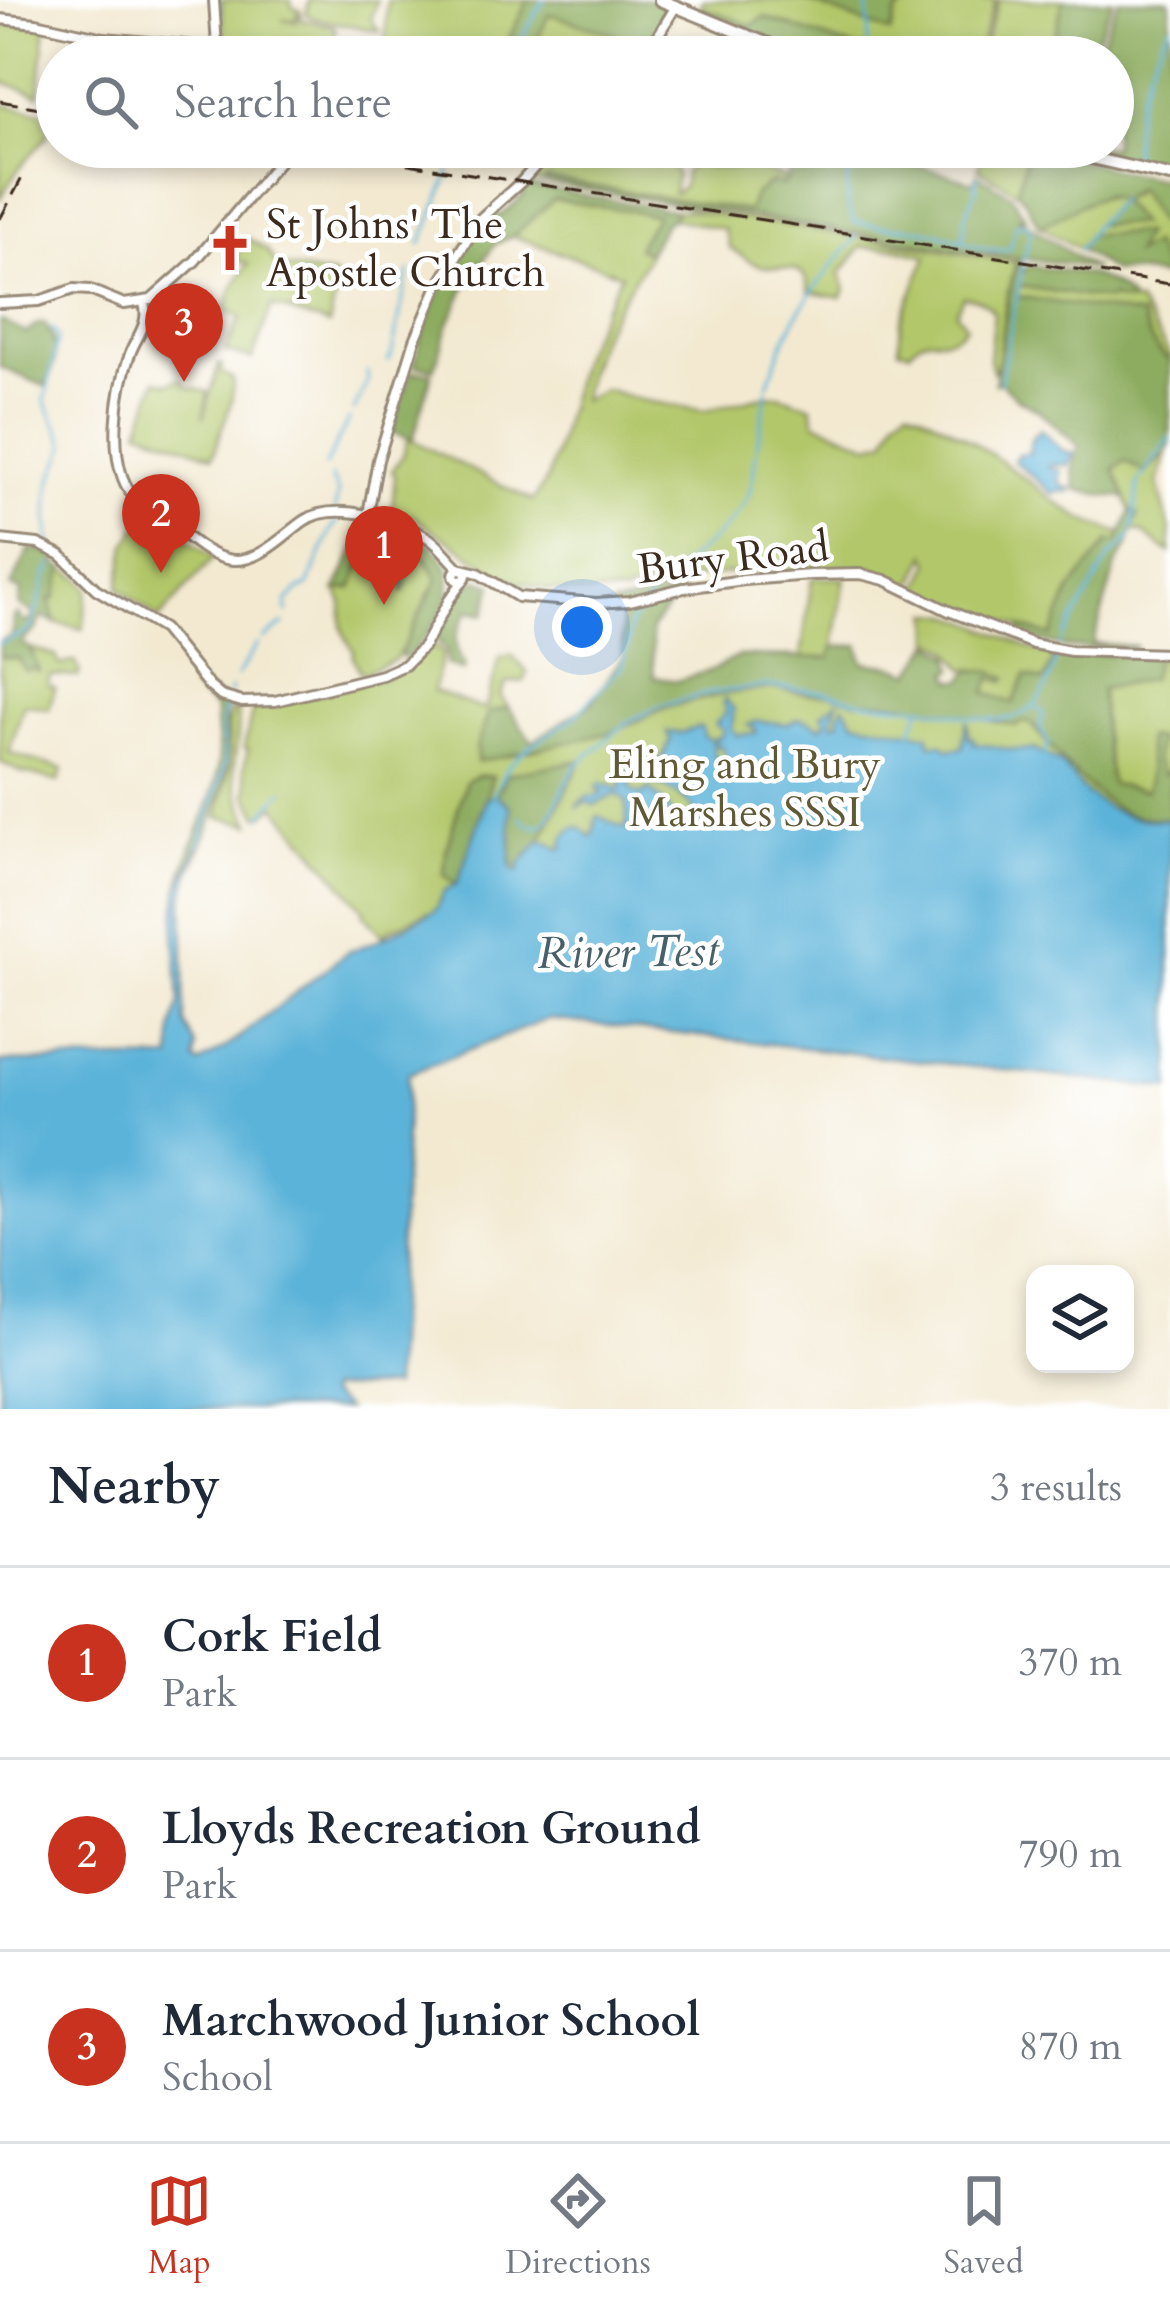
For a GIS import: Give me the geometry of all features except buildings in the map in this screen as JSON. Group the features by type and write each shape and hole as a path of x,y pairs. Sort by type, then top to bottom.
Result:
{"main road":[{"path":"660,0 748,36"},
{"path":"1127,168 1170,176"}],"street":[{"path":"214,0 216,36"},
{"path":"694,14 700,0"},
{"path":"658,36 676,7"},
{"path":"0,19 95,36"},
{"path":"0,303 43,300 80,289 124,304 144,303 195,261 272,168"},
{"path":"368,514 377,460 415,340 437,289 482,218 534,168"},
{"path":"0,539 38,544 61,555 96,589 163,629 221,696 242,702 275,701 394,670 424,646 460,575 434,542 420,533 368,514 311,517 280,540 235,560 205,549 137,500 124,479 116,436 128,358 147,317 144,303"},
{"name":"Bury Road","path":"460,575 483,577 526,599 592,603 744,580 874,576 1033,644 1170,654"}],"green space":[{"path":"221,0 291,0 299,10 295,20 282,19 296,22 301,12 302,20 336,29 334,36 225,36"},
{"path":"309,0 377,0 371,19 379,31 313,18 306,14"},
{"path":"387,0 528,0 510,36 386,36"},
{"path":"528,0 649,0 666,6 669,15 655,36 620,36 549,14 539,36 510,36"},
{"path":"703,0 803,0 897,13 912,0 996,0 983,36 819,36 764,17 752,26 701,7"},
{"path":"803,0 912,0 897,13 891,33"},
{"path":"999,0 1063,0 1055,36 987,36"},
{"path":"1063,0 1113,0 1098,36 1055,36"},
{"path":"1118,0 1170,0 1170,169 1134,161 1134,36 1103,36"},
{"path":"701,7 751,26 764,17 819,36 756,36"},
{"path":"549,13 621,36 538,36"},
{"path":"0,23 46,26 45,36 36,36 36,94 0,81"},
{"path":"0,104 36,111 36,149 0,198"},
{"path":"537,168 550,173 557,168 673,168 673,193 682,187 689,168 763,170 787,180 748,211 547,179 544,183 527,180"},
{"path":"791,168 926,168 973,182 977,174 1011,195 1026,218 1017,217 1095,270 544,183 546,179 748,211 754,195 771,182 782,186"},
{"path":"978,168 1023,168 1017,192"},
{"path":"1023,168 1111,168 1170,180 1170,223 1159,224 1137,188 1119,200 1139,224 1095,225 1118,200 1105,195 1040,226 1017,192"},
{"path":"523,185 676,211 648,253 637,248 656,215 554,199 513,236 495,244 467,284 434,369 414,365 434,303 454,263 494,212 500,216 524,195 519,189"},
{"path":"1137,188 1159,224 1170,223 1170,276 1152,245 1135,250 1143,234 1089,235 1079,249 1040,226 1088,200 1119,200"},
{"path":"554,199 657,215 638,248 648,253 644,263 597,344 582,401 605,389 705,411 779,395 812,406 815,422 869,444 886,440 897,417 908,407 923,414 982,448 1069,511 1122,533 1062,614 1051,637 917,592 931,562 927,554 912,586 863,568 693,578 688,584 651,594 645,594 652,581 625,594 575,593 505,578 412,516 392,511 392,471 408,438 533,501 547,479 581,355 621,274 513,236"},
{"path":"676,211 1016,262 997,365 993,372 989,360 994,313 972,298 963,297 956,312 966,325 951,338 924,340 910,351 899,349 901,321 927,256 861,247 840,274 846,289 841,298 809,292 807,281 796,270 764,267 730,249 724,229 672,219"},
{"path":"1144,233 1134,254 1152,244 1170,278 1113,272 1079,249 1088,235"},
{"path":"247,238 283,267 339,280 329,325 272,306 252,359 225,351 241,317 225,310 248,264 235,260"},
{"path":"1018,261 1022,272 1030,266 1086,274 1112,284 1133,303 1111,296 1109,300 1018,286 1016,296 1141,316 1152,341 1170,360 1170,444 1145,473 1125,461 1114,469 1126,497 1076,489 1073,470 1079,446 1037,409 995,383"},
{"path":"1018,286 1108,299 1111,295 1138,303 1170,360 1155,347 1141,316 1015,296"},
{"path":"0,320 26,333 45,324 55,355 45,386 0,367"},
{"path":"219,364 221,372 233,379 232,399 213,456 140,429 156,380 180,379 185,386 208,392 203,418"},
{"path":"411,371 432,373 413,440 391,432"},
{"path":"1166,454 1158,483 1170,531 1170,553 1133,530 1138,514 1131,511 1114,470 1125,461 1141,469"},
{"path":"147,511 214,557 159,619 119,588 127,544"},
{"path":"1131,511 1138,514 1116,565 1093,644 1135,649 1064,647 1016,635 1022,628 1051,636 1071,590 1109,541 1118,542"},
{"path":"369,520 425,541 447,566 446,601 425,637 403,658 400,654 438,580 427,559 413,549 402,592 403,549 409,545 386,538 371,547 352,588 336,590"},
{"path":"384,536 417,551 438,580 395,660 361,674 344,633 336,590 352,588 373,543"},
{"path":"30,548 56,554 57,564 64,568 55,599 50,599 55,623 42,617 23,644 30,648 39,671 25,671 19,659 0,657 0,641 12,636 14,617 18,614 29,622 34,614 19,605 21,590 11,587"},
{"path":"64,568 88,588 83,629 55,623 49,598 55,599"},
{"name":"Eling and Bury Marshes SSSI","path":"812,578 845,578 834,647 859,645 863,662 911,673 932,643 950,655 955,669 949,672 956,689 989,671 965,669 949,649 932,639 931,613 969,621 1034,650 1151,679 1156,658 1170,658 1170,770 1166,775 1170,777 1170,937 917,796 553,896 483,808 492,776 466,782 446,851 444,875 457,885 430,913 383,936 275,805 259,815 246,793 248,749 244,748 252,712 262,706 388,676 432,643 443,654 433,691 485,710 500,657 512,655 527,672 524,681 506,683 500,696 509,708 489,713 477,745 477,761 514,754 627,679 677,681 739,656 801,657"},
{"path":"479,580 493,585 485,614 468,611 458,632 456,645 463,671 447,665 447,652 435,636 456,595"},
{"path":"680,592 651,629 654,677 677,681 739,656 830,658 833,647 859,645 863,662 912,673 932,643 950,655 955,669 949,672 952,680 963,680 971,670 1007,677 1004,682 991,678 986,693 1013,703 1026,675 1044,681 1053,660 1049,653 1151,655 1156,658 1151,679 1101,689 1103,730 1111,784 1146,791 1147,737 1159,739 1155,759 1163,775 1170,770 1170,819 1135,816 1118,809 1091,789 1032,724 1017,726 893,702 773,688 665,708 610,733 477,762 477,745 489,712 509,708 533,743 591,704 622,657 622,614 607,610"},
{"path":"30,648 56,656 60,665 75,661 80,671 78,677 50,675 48,684 55,687 49,709 24,704 9,753 63,769 59,782 0,762 0,657 19,659 37,671"},
{"path":"197,682 228,704 227,761 212,821 178,891 213,791 219,759 216,710 192,687"},
{"path":"234,703 238,727 235,777 251,824 218,817 229,767 228,724"},
{"path":"582,760 540,841 519,871 512,871 510,806 496,795 507,774"},
{"path":"493,776 457,885 444,875 446,851 466,781"}],"water":[{"path":"1040,429 1064,452 1074,453 1069,465 1048,467 1062,471 1059,480 1072,489 1068,493 1054,494 1014,461 1018,454 1029,453 1031,439"},
{"name":"River Test","path":"725,699 734,709 736,735 756,733 748,725 758,721 787,724 798,719 821,727 826,722 822,714 838,701 834,724 840,721 844,705 854,721 929,735 930,744 948,749 962,748 967,720 974,744 1034,749 1058,762 1102,805 1134,818 1170,819 1170,1089 548,1019 408,1074 393,1386 330,1389 328,1394 346,1409 0,1409 0,1062 172,1059 180,1002 175,935 178,891 199,845 183,896 185,1023 199,1064 347,952 437,908 444,891 457,884 487,798 496,795 510,806 511,865 519,871 540,841 559,849 573,829 580,827 593,835 599,816 627,828 626,801 616,794 595,805 577,805 600,795 603,791 596,787 601,783 621,790 624,771 634,768 639,773 630,789 641,795 649,789 668,806 674,821 689,819 695,812 686,801 651,781 674,779 666,764 651,771 649,767 662,758 671,740 667,732 699,727 712,740 720,760 718,780 721,778 726,760 715,738 723,730 715,724 726,713"}],"waterway":[{"path":"218,0 219,16"},
{"path":"523,36 544,0"},
{"path":"867,0 868,36"},
{"path":"1134,127 1141,92 1170,25"},
{"path":"850,168 848,204 854,222 933,232 1000,250 1010,249 1015,226 1023,223 1031,229 1024,259"},
{"path":"421,244 450,172"},
{"path":"963,241 965,216 978,176"},
{"path":"1079,249 1119,200"},
{"path":"768,385 803,305 857,237"},
{"path":"1000,383 1023,263"},
{"path":"388,361 409,271"},
{"path":"50,545 49,490 66,444 45,401 58,337 52,329"},
{"path":"354,411 367,372"},
{"path":"757,446 767,390"},
{"path":"325,466 349,419"},
{"path":"1133,530 1138,483 1170,438"},
{"path":"666,578 740,510 751,487 756,451"},
{"path":"331,477 338,492 335,509"},
{"path":"287,612 287,602 308,586 336,518"},
{"path":"1064,637 1111,555 1131,534"},
{"path":"0,643 32,627 52,563"},
{"path":"498,785 508,766 573,718 621,667 630,623 650,601"},
{"path":"264,639 284,624"},
{"path":"237,676 258,644"},
{"path":"912,731 921,707 989,719 1024,713 1049,682 1057,654"},
{"path":"521,817 537,826 547,822 575,767 629,721 661,706 710,693 766,686 921,707"},
{"path":"230,693 231,688"},
{"path":"199,845 225,764 221,723 226,705"},
{"path":"1034,707 1043,712 1040,728 1049,744 1046,757"},
{"path":"493,796 496,788"},
{"path":"262,815 284,790"}],"railway":[{"path":"0,101 36,107"},
{"path":"433,168 1170,284"},
{"path":"0,219 22,178"}],"place":[{"name":"St Johns' The Apostle Church","path":"230,248"},
{"name":"Marchwood Junior School","path":"184,382"},
{"name":"Lloyds Recreation Ground","path":"161,573"},
{"name":"Cork Field","path":"384,605"}]}
